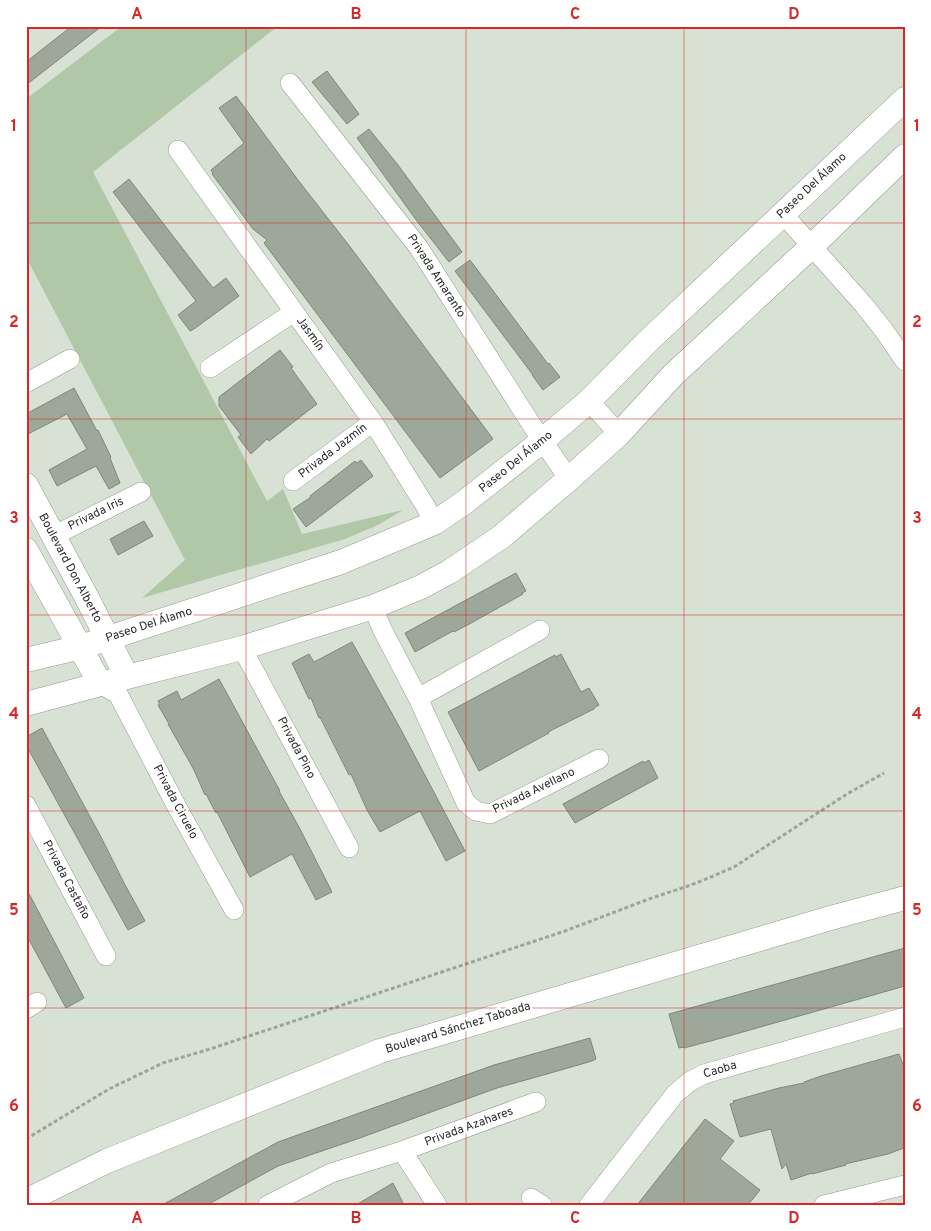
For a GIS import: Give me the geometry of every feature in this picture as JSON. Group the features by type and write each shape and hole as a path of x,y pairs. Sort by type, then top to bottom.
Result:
{"street":[{"name":"Privada Amaranto","path":"290,83 419,248 542,441 570,479"},
{"name":"Paseo Del Álamo","path":"26,660 81,647 341,562 434,523 465,502 589,401 648,341 905,98"},
{"name":"Jasmín","path":"178,150 372,422 426,507 434,523"},
{"path":"26,704 115,685 373,607 421,587 464,562 501,538 619,434 673,375 812,246 905,156"},
{"path":"782,214 863,304 905,361"},
{"path":"210,368 294,312"},
{"path":"26,383 70,359"},
{"path":"589,401 619,434"},
{"name":"Privada Jazmín","path":"293,481 372,422"},
{"name":"Boulevard Don Alberto","path":"26,485 108,638 115,685"},
{"name":"Privada Iris","path":"52,536 141,492"},
{"path":"26,550 81,647 115,685"},
{"name":"Privada Avellano","path":"373,607 382,629 418,698 466,803 476,811 490,814 599,759"},
{"path":"418,698 540,630"},
{"name":"Privada Pino","path":"242,648 349,848"},
{"name":"Privada Ciruelo","path":"115,685 177,807 234,910"},
{"name":"Privada Castaño","path":"26,805 106,956"},
{"name":"Boulevard Sánchez Taboada","path":"26,1201 107,1161 380,1051 796,928 905,898"},
{"name":"Caoba","path":"589,1205 675,1094 689,1082 704,1074 905,1017"},
{"name":"Privada Azahares","path":"275,1203 331,1173 402,1151 536,1102"},
{"path":"402,1151 437,1205"},
{"path":"824,1205 905,1185"}],"path":[{"path":"26,1139 109,1089 162,1063 565,931 649,898 719,874 734,867 847,794 884,773"}],"green space":[{"path":"122,26 278,26 93,172 267,501 283,489 302,534 403,510 378,525 345,539 142,598 185,560 26,257 26,99"}],"building":[{"path":"72,26 102,26 26,85 26,62"},
{"path":"327,71 359,114 347,124 312,82"},
{"path":"236,96 493,439 440,478 264,243 267,240 253,229 212,174 211,170 244,143 219,108"},
{"path":"369,129 462,252 449,262 357,138"},
{"path":"129,179 213,288 226,278 239,296 190,331 178,315 196,301 113,192"},
{"path":"470,260 548,364 560,377 543,390 455,271"},
{"path":"280,350 317,404 269,441 267,439 251,454 238,437 241,435 219,406 219,397"},
{"path":"74,388 111,457 120,483 109,489 96,466 57,486 49,470 87,449 67,414 26,435 26,414"},
{"path":"361,460 373,476 306,527 293,509 311,497 355,461 357,463"},
{"path":"144,521 153,536 118,555 110,539"},
{"path":"516,573 526,591 523,594 415,652 405,633"},
{"path":"352,642 465,851 446,861 420,811 380,832 367,810 351,774 349,775 319,718 311,698 309,699 292,663 309,654 314,662"},
{"path":"561,654 581,692 589,688 599,705 479,771 448,712 555,655 556,657"},
{"path":"219,679 332,892 316,900 292,854 250,877 217,812 205,795 193,768 158,705 160,705 158,701 177,691 181,700"},
{"path":"42,728 145,921 128,930 26,745 26,737"},
{"path":"649,760 658,778 575,823 563,804 643,761 644,763"},
{"path":"26,888 84,998 66,1008 26,934"},
{"path":"905,948 905,986 718,1039 679,1048 669,1014"},
{"path":"590,1038 596,1059 592,1061 497,1088 278,1166 207,1205 162,1205 278,1142 494,1065"},
{"path":"899,1054 905,1070 904,1148 791,1180 786,1164 782,1169 771,1129 740,1137 730,1104 734,1103 733,1101 804,1083 821,1076"},
{"path":"705,1119 734,1141 720,1159 760,1190 748,1205 637,1205"},
{"path":"393,1183 404,1205 356,1205"}]}
